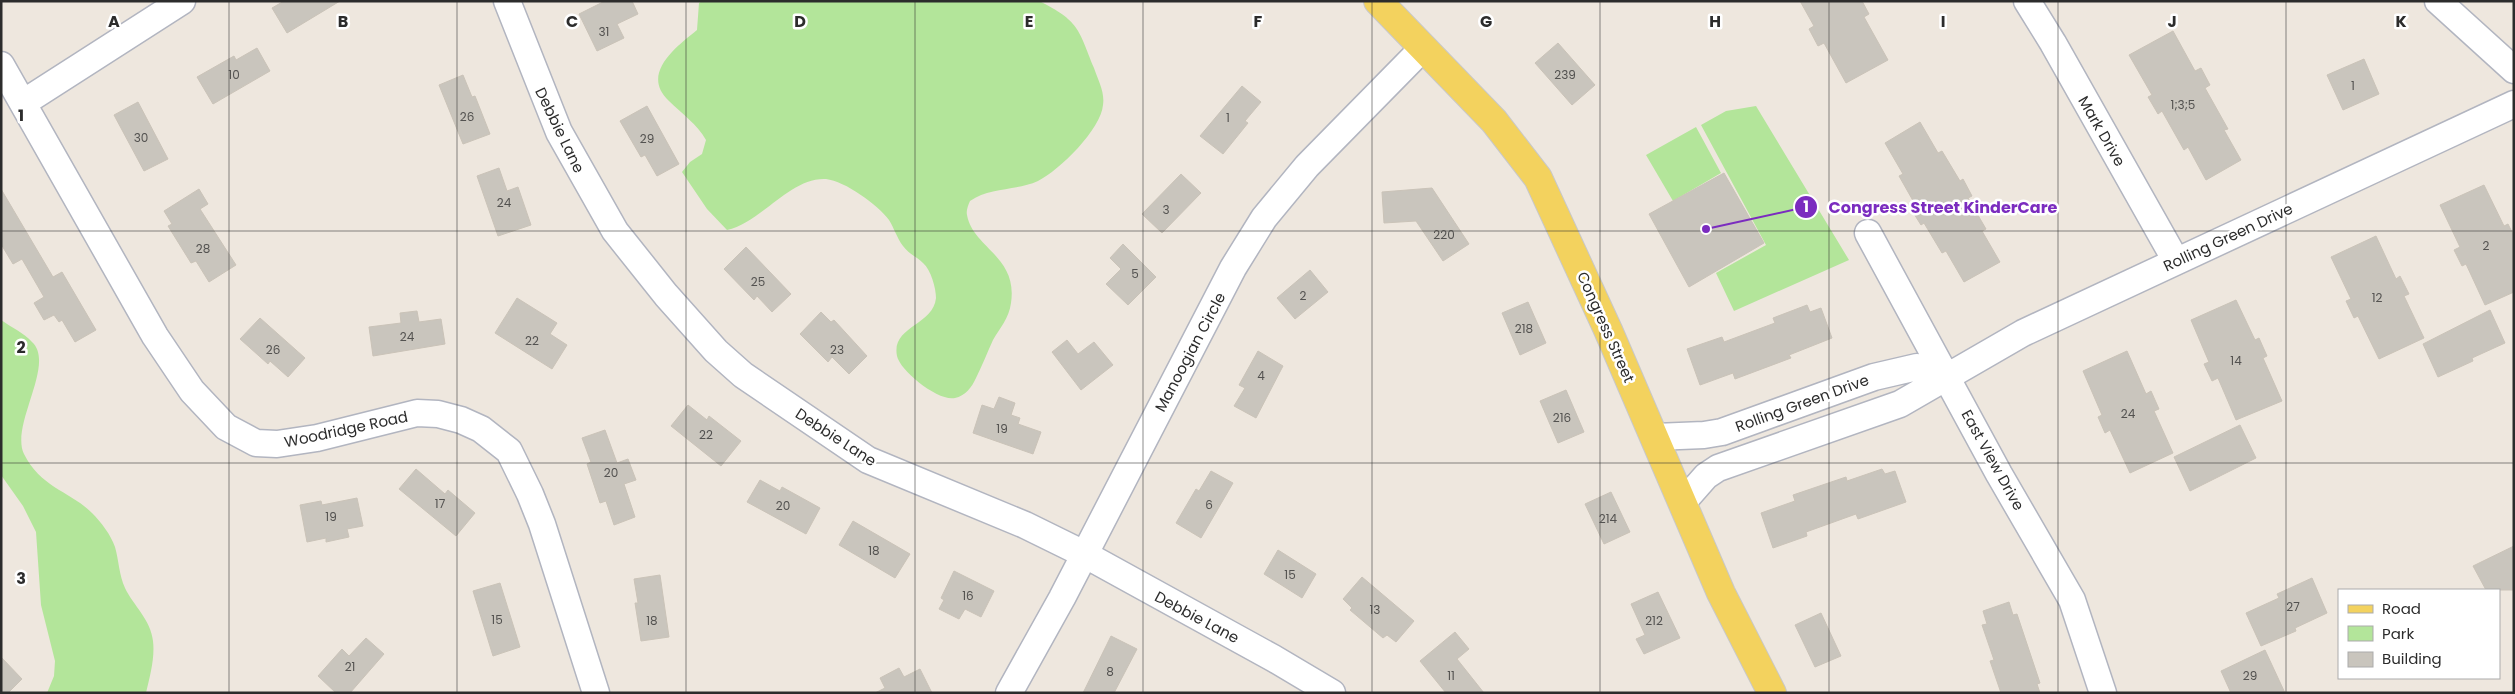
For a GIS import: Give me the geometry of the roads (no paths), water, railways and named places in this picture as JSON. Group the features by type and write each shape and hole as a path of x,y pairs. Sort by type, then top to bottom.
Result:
{"main road":[{"name":"Congress Street","path":"1378,1 1494,121 1538,178 1655,437 1721,593 1772,693"}],"street":[{"path":"23,102 182,1"},
{"name":"Debbie Lane","path":"507,1 559,132 594,198 627,248 716,351 743,375 868,460 1025,525 1084,554 1273,658 1332,693"},
{"name":"Mark Drive","path":"2027,1 2053,43 2176,261"},
{"path":"2438,1 2514,70"},
{"name":"Manoogian Circle","path":"1009,693 1084,554 1233,268 1264,218 1308,166 1423,48"},
{"name":"Woodridge Road","path":"1,65 155,336 192,391 226,427 256,443 277,444 317,438 417,413 438,414 461,420 481,429 509,450 542,524 596,693"},
{"name":"Rolling Green Drive","path":"1683,502 1706,476 1718,468 1882,412 1947,378 2023,333 2514,104"},
{"name":"East View Drive","path":"1868,233 2072,600 2103,693"},
{"name":"Rolling Green Drive","path":"1655,437 1704,436 1722,432 1851,384 1917,368 1929,369 1947,378"}],"place":[{"name":"Congress Street KinderCare","path":"1706,229"}]}
